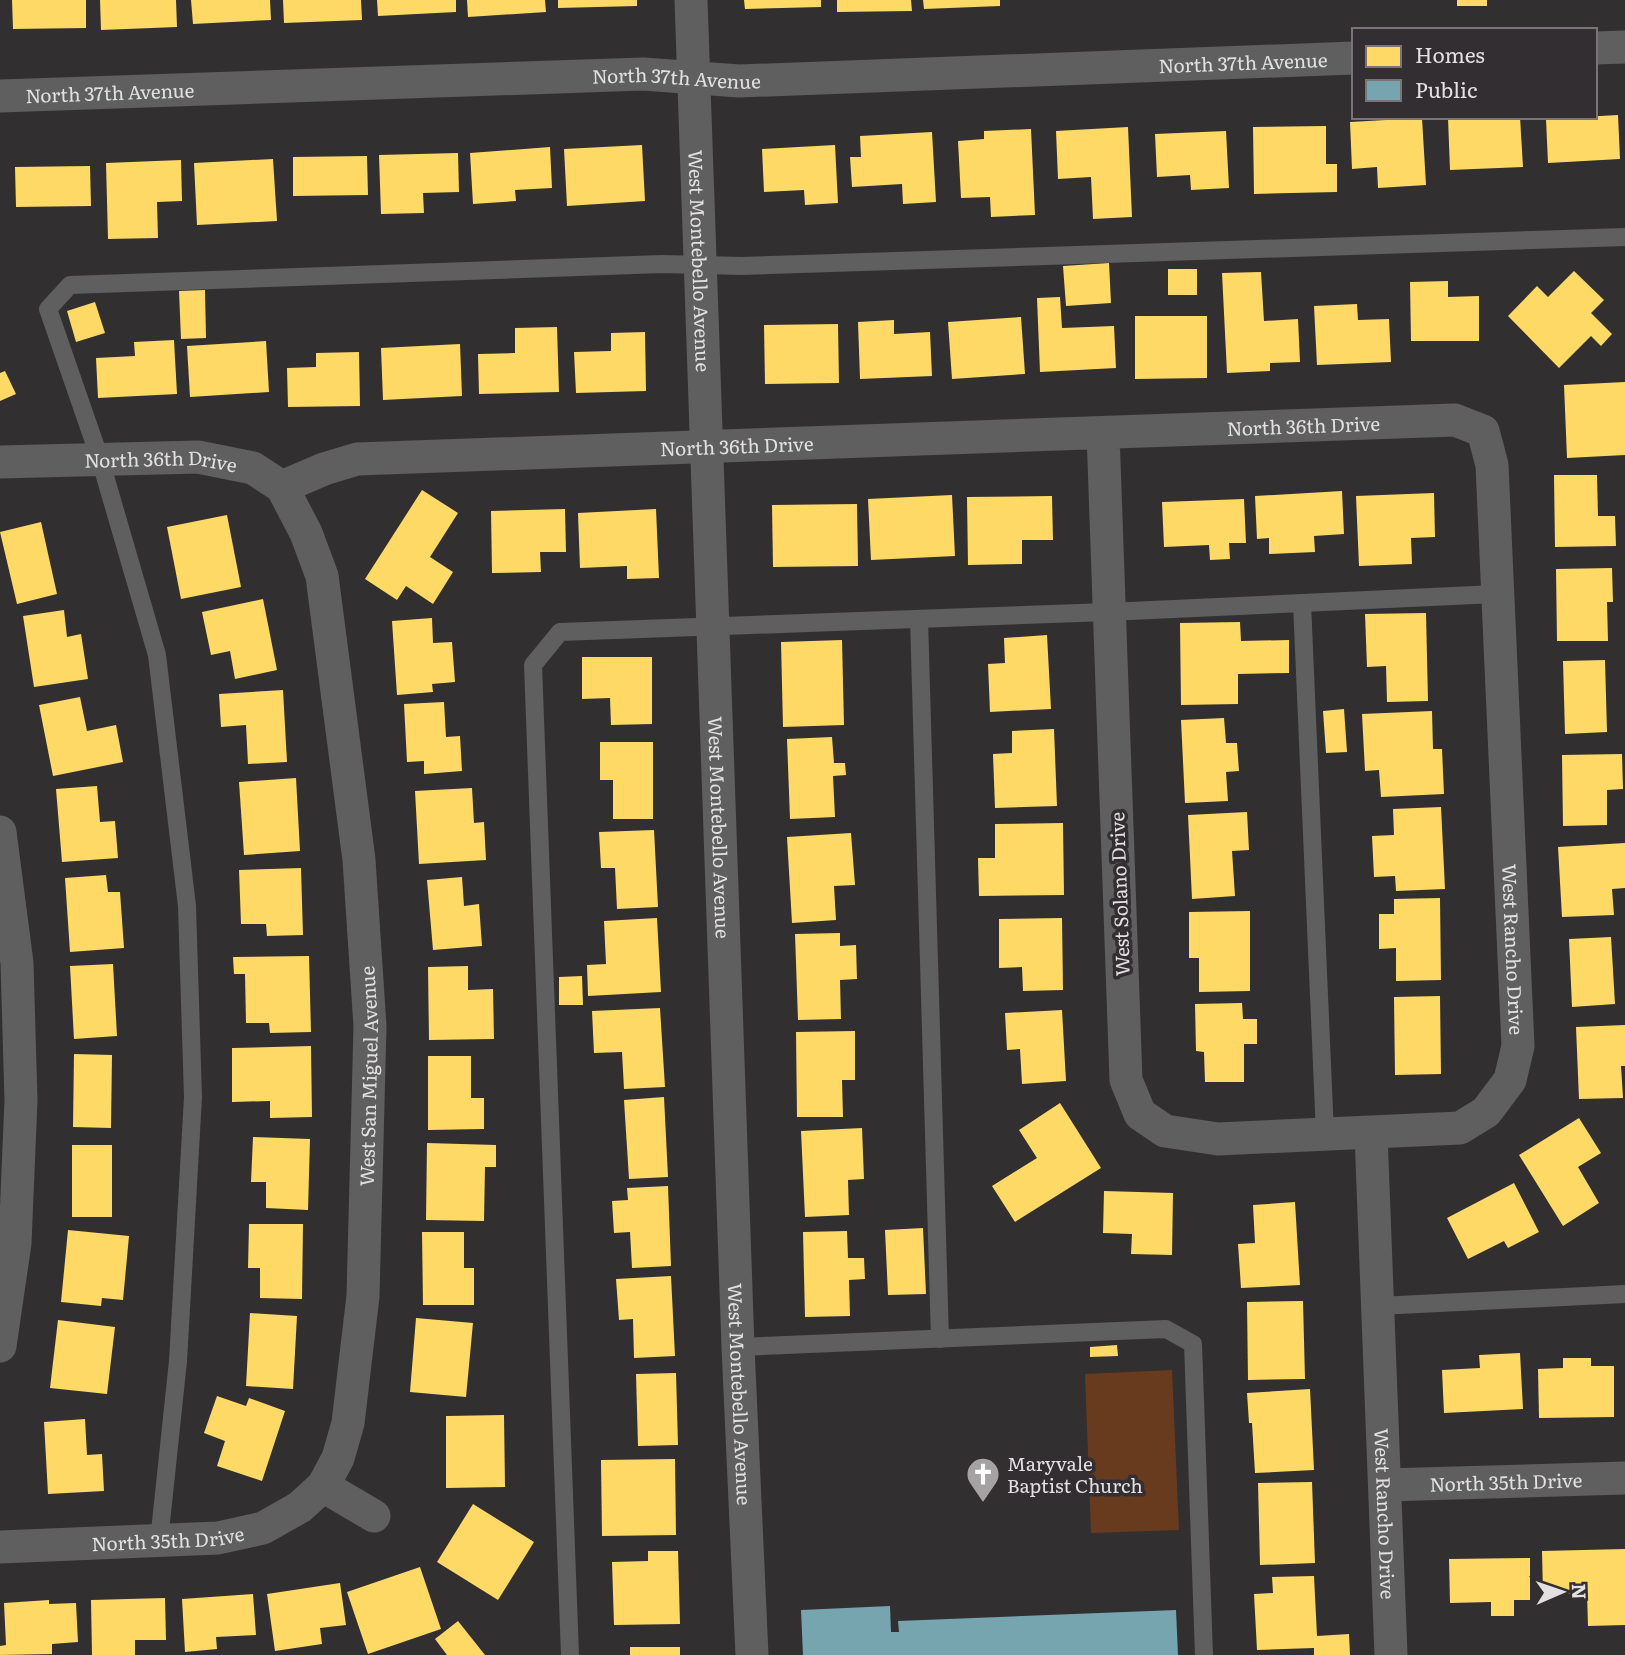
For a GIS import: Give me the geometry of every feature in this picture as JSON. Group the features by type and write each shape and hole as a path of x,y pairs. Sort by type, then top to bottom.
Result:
{"street":[{"name":"West Montebello Avenue","path":"691,0 738,1347 752,1655"},
{"path":"1597,48 1625,47"},
{"name":"North 37th Avenue","path":"0,96 643,74 738,81 1352,58"},
{"name":"North 36th Drive","path":"0,462 198,457 253,468 282,487 324,468 357,458 1455,420 1483,431"},
{"name":"West Rancho Drive","path":"1391,1655 1371,1134 1460,1128 1486,1112 1510,1080 1518,1046 1492,465 1483,431"},
{"name":"West Solano Drive","path":"1103,433 1126,1080 1140,1114 1165,1131 1218,1139 1371,1134"},
{"name":"West San Miguel Avenue","path":"282,487 306,533 322,576 359,860 370,1026 363,1296 348,1423 338,1458 323,1486"},
{"path":"0,832 17,963 21,1100 15,1243 0,1346"},
{"name":"North 35th Drive","path":"1385,1485 1625,1478"},
{"path":"323,1486 374,1516"},
{"name":"North 35th Drive","path":"0,1547 218,1538 263,1528 300,1507 323,1486"}],"lane":[{"path":"159,1541 178,1361 192,1097 187,906 157,655 100,459 48,309 70,285 662,264 755,266 1625,237"},
{"path":"570,1655 533,665 560,632 1108,612 1496,594"},
{"path":"1302,603 1325,1134"},
{"path":"919,619 940,1339"},
{"path":"1378,1306 1625,1294"},
{"path":"738,1347 1166,1329 1193,1345 1204,1655"}],"shaded area":[{"path":"1172,1370 1179,1530 1091,1533 1085,1374"}],"building: Homes":[{"path":"12,0 86,0 86,28 13,29"},
{"path":"100,0 176,0 177,27 101,30"},
{"path":"191,0 270,0 271,20 193,24"},
{"path":"283,0 361,0 362,20 284,23"},
{"path":"377,0 456,0 456,12 378,16"},
{"path":"467,0 545,0 546,12 468,17"},
{"path":"558,0 637,0 637,6 558,8"},
{"path":"744,0 821,0 821,7 745,9"},
{"path":"837,0 911,0 912,11 837,12"},
{"path":"923,0 1000,0 1000,6 924,9"},
{"path":"1457,0 1487,0 1487,6 1457,6"},
{"path":"1618,115 1620,159 1548,163 1546,119 1597,119 1597,116"},
{"path":"1422,119 1426,185 1378,188 1377,167 1352,169 1350,122"},
{"path":"1448,119 1520,119 1523,167 1450,170"},
{"path":"1326,126 1326,164 1337,164 1337,192 1254,194 1253,127"},
{"path":"1128,127 1132,217 1093,219 1091,177 1058,179 1056,131"},
{"path":"1031,129 1035,215 991,217 990,197 961,198 958,141 984,139 984,131"},
{"path":"1226,131 1229,188 1191,190 1190,175 1157,177 1155,134"},
{"path":"932,132 936,202 903,204 902,184 852,187 850,157 861,157 860,136"},
{"path":"642,145 645,201 567,206 564,149"},
{"path":"835,145 838,203 805,205 804,190 764,192 762,149"},
{"path":"550,147 552,188 515,190 516,201 473,204 470,153"},
{"path":"458,153 459,192 423,193 424,213 381,214 379,155"},
{"path":"367,156 368,195 293,196 293,157"},
{"path":"273,159 277,221 197,225 194,163"},
{"path":"181,160 182,201 157,202 158,238 108,239 106,163"},
{"path":"90,166 91,206 16,207 15,167"},
{"path":"1109,263 1111,303 1066,306 1063,266"},
{"path":"1168,269 1197,269 1197,295 1168,295"},
{"path":"1574,271 1604,300 1591,313 1612,334 1601,346 1591,336 1559,368 1508,316 1537,286 1548,297"},
{"path":"1261,272 1264,321 1298,319 1300,362 1270,363 1270,371 1227,373 1222,273"},
{"path":"1448,281 1448,297 1479,296 1479,341 1411,341 1410,282"},
{"path":"205,290 206,338 181,339 179,291"},
{"path":"1060,297 1062,328 1114,326 1116,368 1040,372 1037,298"},
{"path":"95,302 105,333 76,342 67,311"},
{"path":"1357,304 1358,320 1389,319 1391,362 1317,365 1314,306"},
{"path":"1135,316 1207,316 1207,378 1135,379"},
{"path":"1021,317 1025,374 952,379 948,322"},
{"path":"894,320 894,334 930,332 932,376 860,379 858,322"},
{"path":"838,324 839,383 765,384 764,325"},
{"path":"557,327 559,392 479,394 478,354 515,353 515,328"},
{"path":"645,332 646,391 576,393 574,352 611,351 611,333"},
{"path":"174,340 177,394 98,398 96,358 135,356 134,342"},
{"path":"266,341 269,392 190,397 187,346"},
{"path":"460,344 462,396 383,400 381,348"},
{"path":"359,352 360,406 288,407 287,368 316,367 316,353"},
{"path":"5,371 16,394 0,401 0,373"},
{"path":"1625,382 1625,455 1567,458 1564,385"},
{"path":"1554,475 1597,475 1598,516 1615,516 1616,546 1555,547"},
{"path":"422,490 458,513 430,557 453,572 433,604 406,586 397,600 365,579"},
{"path":"1342,491 1344,534 1314,536 1315,552 1269,554 1269,538 1257,539 1255,496"},
{"path":"1434,493 1435,537 1411,538 1412,564 1359,566 1356,496"},
{"path":"952,495 955,556 871,560 868,499"},
{"path":"1052,496 1053,540 1022,540 1022,564 968,565 967,497"},
{"path":"1244,499 1246,543 1229,543 1230,559 1210,560 1209,545 1164,547 1162,502"},
{"path":"857,504 858,566 773,567 772,505"},
{"path":"565,509 566,552 540,552 541,572 492,573 491,511"},
{"path":"656,509 659,578 627,579 627,566 580,568 578,513"},
{"path":"227,515 241,587 181,599 167,527"},
{"path":"41,522 57,594 17,604 0,532"},
{"path":"1612,568 1613,602 1607,602 1608,641 1557,641 1556,569"},
{"path":"263,599 277,670 235,679 230,651 211,655 202,612"},
{"path":"64,610 67,637 81,634 88,679 34,687 23,616"},
{"path":"1426,613 1428,701 1387,702 1386,666 1367,667 1365,614"},
{"path":"432,618 433,643 452,642 455,682 432,684 433,692 397,695 392,621"},
{"path":"1240,622 1241,641 1289,640 1289,673 1238,674 1238,704 1181,705 1180,623"},
{"path":"1047,635 1051,709 990,712 988,664 1005,663 1004,638"},
{"path":"842,640 844,725 783,727 781,642"},
{"path":"582,657 652,657 652,724 611,725 610,698 582,699"},
{"path":"1605,660 1607,732 1565,734 1563,661"},
{"path":"283,690 287,762 248,764 246,725 221,727 219,694"},
{"path":"80,697 87,731 116,725 123,762 53,776 39,705"},
{"path":"444,702 446,737 460,736 462,771 424,774 424,761 407,762 404,704"},
{"path":"1344,709 1347,752 1326,753 1323,711"},
{"path":"1432,711 1433,749 1442,749 1444,794 1381,797 1379,770 1365,771 1362,714"},
{"path":"1224,718 1226,743 1237,743 1239,771 1226,772 1228,801 1185,803 1181,720"},
{"path":"1054,729 1057,806 995,808 993,754 1012,753 1012,731"},
{"path":"832,737 834,763 845,763 846,775 833,776 835,817 790,819 787,739"},
{"path":"600,742 653,742 653,819 613,819 613,780 600,780"},
{"path":"1622,754 1623,789 1607,790 1607,825 1563,826 1562,755"},
{"path":"296,778 300,851 244,855 239,782"},
{"path":"97,786 100,822 115,821 118,858 62,862 56,789"},
{"path":"472,788 474,823 484,822 486,860 419,864 415,791"},
{"path":"1441,807 1445,889 1396,891 1395,876 1374,877 1372,836 1394,835 1393,809"},
{"path":"1247,812 1249,850 1232,851 1235,896 1192,899 1188,815"},
{"path":"1063,823 1064,895 979,896 978,858 995,858 995,824"},
{"path":"654,830 658,907 617,909 615,868 601,868 599,832"},
{"path":"851,833 855,885 834,886 836,920 792,923 787,837"},
{"path":"1625,843 1625,888 1612,889 1614,915 1562,917 1558,847"},
{"path":"301,868 303,935 267,936 266,924 241,924 239,870"},
{"path":"106,875 108,892 120,892 124,948 70,952 65,878"},
{"path":"462,877 464,906 479,904 482,946 433,950 427,880"},
{"path":"1440,898 1441,980 1396,981 1396,948 1379,949 1379,914 1394,914 1394,899"},
{"path":"1250,911 1250,991 1199,992 1199,958 1189,958 1189,912"},
{"path":"657,918 661,992 588,996 587,965 606,964 604,921"},
{"path":"1062,918 1063,990 1023,991 1022,967 999,968 999,919"},
{"path":"840,933 840,946 856,945 857,979 840,980 841,1019 798,1020 795,934"},
{"path":"1611,937 1615,1004 1572,1007 1569,939"},
{"path":"309,956 311,1032 270,1033 269,1023 246,1023 245,974 234,974 233,957"},
{"path":"113,964 117,1036 74,1039 70,966"},
{"path":"468,966 468,990 493,989 494,1039 429,1040 428,967"},
{"path":"582,976 583,1005 559,1005 559,977"},
{"path":"1440,996 1441,1074 1395,1075 1394,997"},
{"path":"1242,1003 1243,1019 1257,1019 1257,1044 1244,1044 1244,1082 1205,1082 1204,1052 1196,1051 1195,1004"},
{"path":"660,1008 665,1087 624,1089 622,1052 594,1053 592,1011"},
{"path":"1062,1010 1066,1081 1022,1084 1020,1049 1007,1050 1005,1013"},
{"path":"1625,1025 1625,1066 1621,1066 1623,1098 1579,1099 1576,1027"},
{"path":"855,1031 855,1080 842,1080 843,1117 797,1117 796,1032"},
{"path":"311,1046 312,1117 270,1118 270,1101 232,1102 232,1048"},
{"path":"74,1054 112,1055 111,1128 73,1127"},
{"path":"428,1056 471,1056 471,1098 484,1098 484,1129 428,1130"},
{"path":"664,1097 668,1177 629,1179 624,1100"},
{"path":"1060,1103 1101,1168 1015,1222 992,1186 1037,1158 1019,1130"},
{"path":"1579,1118 1601,1153 1578,1167 1599,1203 1563,1226 1519,1155"},
{"path":"862,1128 864,1179 848,1180 849,1215 805,1217 801,1131"},
{"path":"253,1137 310,1139 308,1210 266,1208 266,1182 251,1182"},
{"path":"427,1143 496,1145 496,1167 485,1167 484,1221 426,1220"},
{"path":"72,1145 112,1145 112,1217 72,1217"},
{"path":"1514,1183 1539,1232 1508,1248 1504,1241 1468,1259 1447,1218"},
{"path":"668,1186 671,1266 632,1268 630,1232 614,1233 612,1201 628,1200 627,1188"},
{"path":"1104,1191 1173,1193 1172,1255 1131,1254 1132,1234 1103,1233"},
{"path":"1295,1202 1300,1285 1241,1288 1238,1244 1255,1243 1253,1205"},
{"path":"249,1224 303,1224 302,1299 260,1298 260,1268 248,1268"},
{"path":"923,1228 926,1294 888,1295 885,1230"},
{"path":"68,1230 129,1236 123,1300 102,1298 101,1306 61,1302"},
{"path":"847,1231 848,1258 864,1258 865,1279 849,1280 850,1316 805,1317 803,1232"},
{"path":"422,1232 464,1232 464,1268 474,1268 474,1305 423,1305"},
{"path":"671,1276 675,1356 634,1358 633,1319 619,1320 616,1279"},
{"path":"1303,1301 1305,1379 1248,1380 1247,1302"},
{"path":"250,1313 297,1316 293,1389 246,1386"},
{"path":"416,1318 473,1323 466,1397 410,1392"},
{"path":"58,1320 115,1327 107,1394 50,1388"},
{"path":"1117,1345 1118,1356 1090,1357 1090,1347"},
{"path":"1520,1353 1523,1409 1444,1413 1442,1370 1480,1368 1479,1355"},
{"path":"1563,1358 1591,1358 1591,1366 1614,1366 1614,1417 1539,1418 1538,1369 1563,1368"},
{"path":"676,1373 678,1445 638,1446 636,1374"},
{"path":"1310,1389 1314,1470 1255,1473 1247,1393"},
{"path":"217,1396 246,1406 249,1398 285,1411 262,1481 217,1466 225,1441 204,1433"},
{"path":"504,1415 505,1487 446,1488 446,1416"},
{"path":"85,1419 87,1455 102,1454 104,1491 48,1494 44,1422"},
{"path":"675,1459 676,1535 602,1536 601,1460"},
{"path":"1312,1482 1315,1563 1260,1565 1258,1483"},
{"path":"473,1504 534,1542 498,1600 437,1562"},
{"path":"1625,1549 1625,1625 1588,1626 1587,1593 1543,1595 1542,1551"},
{"path":"648,1551 678,1551 680,1624 614,1625 612,1562 648,1561"},
{"path":"1530,1558 1530,1600 1514,1600 1514,1616 1491,1616 1491,1602 1450,1603 1449,1559"},
{"path":"420,1567 441,1629 368,1654 347,1592"},
{"path":"1314,1576 1317,1636 1349,1634 1350,1655 1314,1655 1314,1648 1257,1650 1254,1594 1273,1593 1272,1577"},
{"path":"340,1583 346,1625 320,1628 322,1644 275,1651 267,1594"},
{"path":"253,1594 256,1635 216,1637 217,1649 185,1652 182,1599"},
{"path":"165,1598 166,1640 135,1640 135,1655 92,1655 91,1600"},
{"path":"49,1600 49,1604 76,1603 78,1642 52,1644 52,1654 0,1655 0,1646 6,1645 4,1603"},
{"path":"458,1621 485,1655 447,1655 435,1639"},
{"path":"630,1647 680,1647 680,1655 630,1655"}],"building: Public":[{"path":"890,1606 891,1632 899,1632 898,1621 1176,1610 1178,1655 803,1655 801,1610"}],"place":[{"name":"Maryvale Baptist Church","path":"983,1504"}]}
